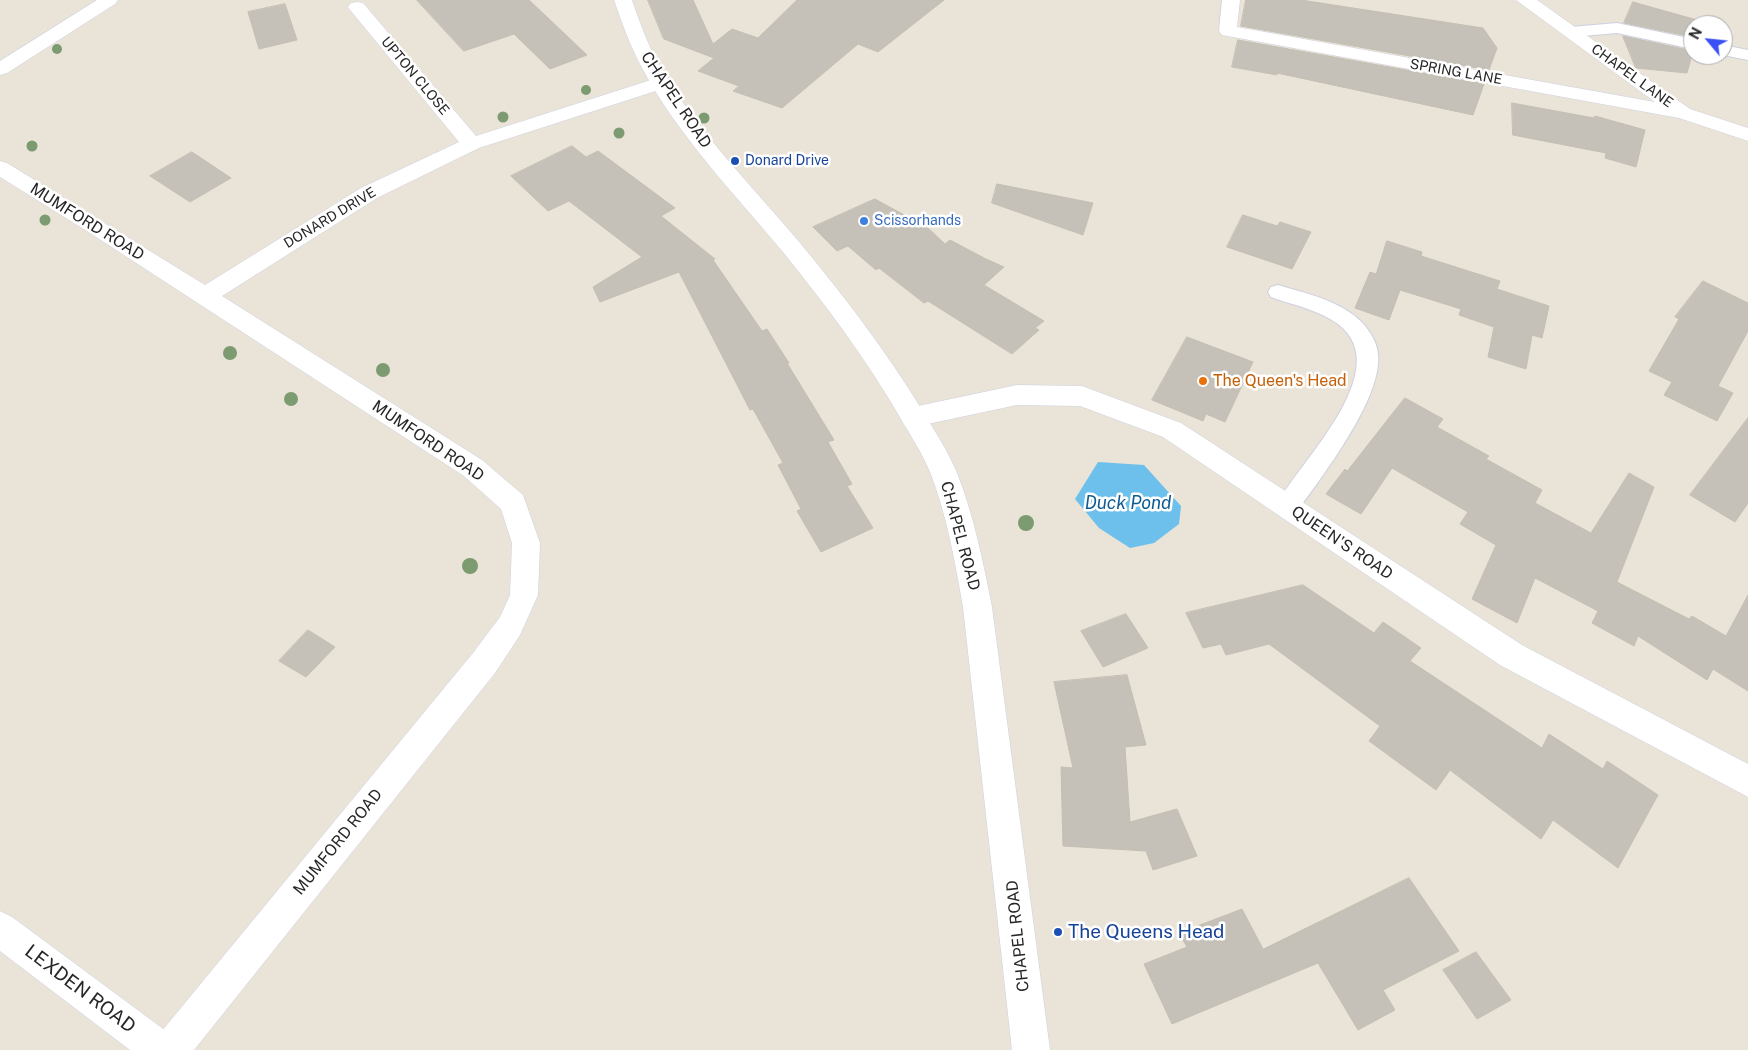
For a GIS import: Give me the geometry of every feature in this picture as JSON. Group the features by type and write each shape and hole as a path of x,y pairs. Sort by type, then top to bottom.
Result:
{"street":[{"path":"0,69 109,0"},
{"name":"CHAPEL ROAD","path":"623,0 637,42 660,83 720,163 792,248 859,333 913,417 946,478 973,577 1016,912 1031,1050"},
{"name":"SPRING LANE","path":"1231,0 1228,31 1683,113"},
{"name":"CHAPEL LANE","path":"1525,0 1683,113 1748,135"},
{"name":"UPTON CLOSE","path":"357,8 472,144"},
{"name":"DONARD DRIVE","path":"204,297 369,193 472,144 660,83"},
{"name":"MUMFORD ROAD","path":"0,168 95,226 473,468 513,503 526,543 524,594 510,626 484,663 170,1050"},
{"name":"QUEEN'S ROAD","path":"913,417 1017,395 1082,396 1172,430 1511,655 1748,781"},
{"name":"LEXDEN ROAD","path":"0,929 161,1050"}],"lane":[{"path":"1571,32 1617,28 1683,42"},
{"path":"1733,52 1748,54"},
{"path":"1278,292 1338,314 1350,323 1363,340 1368,355 1367,372 1348,415 1312,473 1287,507"}],"water":[{"name":"Duck Pond","path":"1098,462 1144,465 1181,506 1179,524 1154,543 1130,548 1099,528 1075,499"}],"building":[{"path":"417,0 529,0 587,55 550,69 514,34 464,51"},
{"path":"648,0 693,0 713,44 732,29 758,38 797,0 944,0 878,52 858,44 782,108 733,91 739,86 698,71 714,58 664,39"},
{"path":"1246,0 1301,0 1483,28 1497,48 1489,70 1241,26"},
{"path":"1633,2 1683,16 1683,35 1624,23"},
{"path":"285,4 297,40 259,49 248,12"},
{"path":"1623,36 1683,49 1683,65 1689,65 1687,73 1636,68"},
{"path":"1238,40 1484,84 1473,115 1277,73 1277,75 1232,67"},
{"path":"1512,103 1594,118 1595,116 1645,130 1636,167 1605,158 1606,153 1513,135"},
{"path":"572,146 586,157 598,151 675,208 661,216 715,259 713,260 762,331 767,329 834,440 828,442 852,484 847,486 873,528 821,552 797,511 801,509 778,465 783,463 753,409 750,410 679,272 600,302 593,287 642,257 569,201 548,211 511,176"},
{"path":"192,152 231,178 190,202 150,176"},
{"path":"997,184 1093,203 1083,235 992,203"},
{"path":"875,199 928,228 945,244 950,240 1004,267 984,285 1044,321 1035,328 1039,330 1012,354 928,301 924,303 879,268 876,270 848,246 837,251 813,227"},
{"path":"1243,215 1277,226 1280,222 1311,232 1292,269 1227,247"},
{"path":"1387,241 1422,252 1421,256 1500,281 1497,289 1549,306 1542,338 1532,335 1526,369 1488,357 1494,327 1459,315 1461,309 1400,290 1389,320 1355,308 1370,272 1376,274"},
{"path":"1703,281 1748,303 1748,331 1718,386 1733,393 1717,421 1664,395 1672,382 1649,371 1679,319 1675,317"},
{"name":"The Queen's Head","path":"1187,337 1253,362 1225,422 1206,414 1203,421 1152,400"},
{"path":"1405,398 1443,419 1437,427 1489,456 1486,459 1542,490 1535,503 1591,533 1629,473 1654,487 1617,582 1689,619 1692,616 1726,636 1748,595 1748,691 1713,669 1707,680 1638,636 1634,646 1592,623 1598,611 1535,578 1517,623 1472,599 1496,545 1460,524 1468,512 1392,468 1361,514 1326,494 1345,469 1347,471"},
{"path":"1748,418 1748,503 1735,522 1690,495"},
{"path":"1303,585 1374,633 1383,622 1421,648 1410,661 1542,748 1549,734 1603,769 1607,761 1658,795 1618,868 1553,820 1541,839 1450,770 1436,790 1369,741 1380,726 1269,644 1226,655 1221,644 1203,648 1186,613"},
{"path":"1126,614 1148,648 1103,667 1081,631"},
{"path":"308,630 335,647 306,677 279,661"},
{"path":"1127,675 1146,745 1125,747 1130,822 1177,809 1197,856 1153,870 1146,851 1063,846 1061,767 1073,768 1054,682"},
{"path":"1409,878 1459,951 1383,990 1395,1010 1358,1030 1318,963 1172,1024 1144,964 1187,947 1179,933 1242,909 1263,949"},
{"path":"1476,952 1511,1000 1477,1019 1443,970"}],"place":[{"name":"Donard Drive","path":"735,161"},
{"name":"Scissorhands","path":"864,221"},
{"name":"The Queen's Head","path":"1203,381"},
{"name":"The Queens Head","path":"1058,932"}]}
